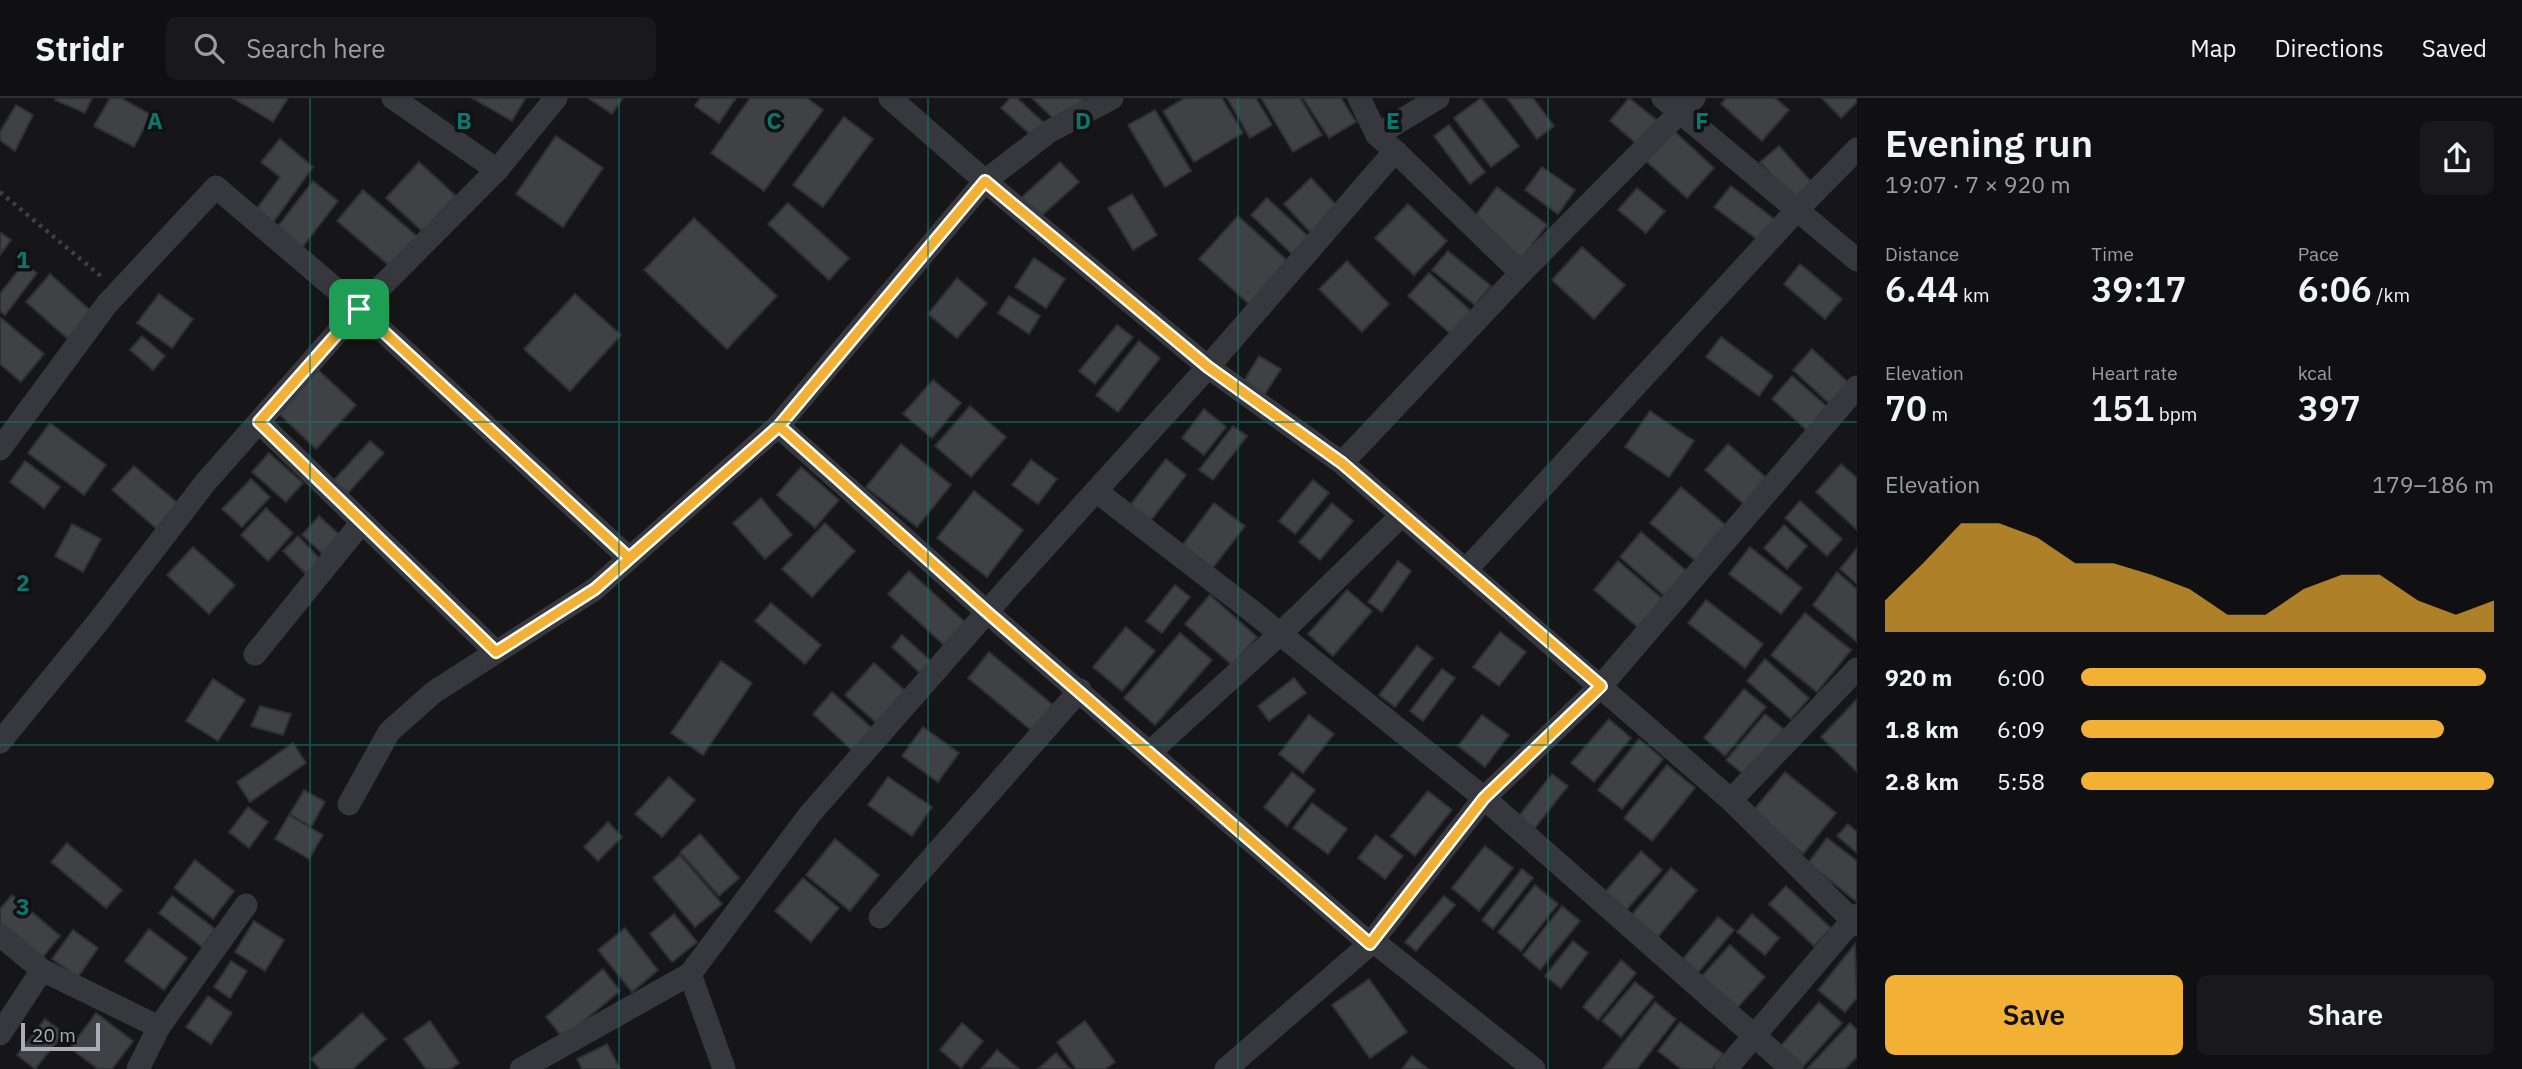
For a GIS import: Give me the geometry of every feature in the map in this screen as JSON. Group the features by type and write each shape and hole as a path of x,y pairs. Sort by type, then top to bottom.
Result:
{"street":[{"path":"393,98 498,170"},
{"path":"0,742 98,622 205,483 359,309 498,170 556,98"},
{"path":"890,98 1208,367 1342,463 1731,800 1855,920 1727,1069"},
{"path":"349,804 389,732 434,692 595,589 779,426 985,181 1051,131 1112,98"},
{"path":"1359,98 1377,135 1521,273"},
{"path":"1377,135 1438,98"},
{"path":"1342,463 1679,103 1797,210 1857,260"},
{"path":"1465,570 1797,210 1857,149"},
{"path":"521,1069 690,974 810,814 987,612 1208,367 1395,151"},
{"path":"0,449 107,304 215,187 359,309 629,558"},
{"path":"1226,1069 1370,944 1484,798 1601,686 1857,387"},
{"path":"259,422 496,652"},
{"path":"779,426 987,612 1370,944 1378,945 1534,1069"},
{"path":"1096,491 1484,798 1792,1069"},
{"path":"1150,752 1280,634 1402,515"},
{"path":"255,654 362,522"},
{"path":"1731,800 1857,669"},
{"path":"880,917 1080,690"},
{"path":"138,1069 159,1027 246,905"},
{"path":"0,935 42,970 159,1027"},
{"path":"0,1034 42,970"},
{"path":"690,974 724,1069"}],"path":[{"path":"0,192 119,291"}],"building":[{"path":"92,98 85,113 55,100"},
{"path":"110,98 121,98 151,115 134,147 94,126"},
{"path":"233,98 288,98 273,122"},
{"path":"472,98 524,98 525,99 512,121"},
{"path":"588,98 623,98 612,114"},
{"path":"700,98 736,98 719,123 695,106"},
{"path":"750,98 807,98 823,110 764,191 711,153"},
{"path":"1010,98 1017,98 1044,123 1032,136 1001,108"},
{"path":"1032,98 1085,98 1059,124"},
{"path":"1185,98 1222,98 1243,133 1194,162 1163,111"},
{"path":"1227,98 1256,98 1272,125 1250,138"},
{"path":"1261,98 1300,98 1322,135 1293,152"},
{"path":"1303,98 1341,98 1356,122 1329,138"},
{"path":"1481,98 1519,146 1491,167 1454,118"},
{"path":"1507,98 1533,98 1554,126 1537,139"},
{"path":"1629,98 1658,121 1638,145 1610,121"},
{"path":"1726,98 1775,98 1789,110 1762,141 1721,104"},
{"path":"1822,98 1857,98 1857,102 1841,118"},
{"path":"16,105 33,115 15,151 0,140 0,132"},
{"path":"1155,110 1191,171 1165,187 1128,125"},
{"path":"844,117 873,139 823,207 793,185"},
{"path":"1449,125 1485,172 1470,184 1434,136"},
{"path":"1674,131 1714,168 1687,198 1646,161"},
{"path":"556,136 603,168 563,227 516,194"},
{"path":"280,139 313,167 272,224 255,211 280,177 261,162"},
{"path":"1779,146 1816,187 1798,204 1760,162"},
{"path":"419,162 456,196 423,232 386,198"},
{"path":"1060,162 1079,182 1039,218 1021,198"},
{"path":"1542,167 1575,190 1558,214 1525,190"},
{"path":"1311,178 1339,208 1312,234 1284,204"},
{"path":"313,181 338,201 301,249 275,230"},
{"path":"1731,186 1778,222 1762,243 1714,207"},
{"path":"1497,187 1547,225 1522,258 1472,220"},
{"path":"1637,188 1665,211 1646,233 1618,210"},
{"path":"363,190 418,237 392,268 337,221"},
{"path":"1132,194 1157,235 1133,250 1108,208"},
{"path":"1267,198 1309,237 1292,254 1251,215"},
{"path":"788,203 849,258 829,280 768,224"},
{"path":"1408,204 1447,241 1414,275 1375,238"},
{"path":"1238,216 1289,262 1250,305 1199,259"},
{"path":"694,218 777,296 727,349 644,270"},
{"path":"0,232 11,240 0,255"},
{"path":"1582,247 1625,285 1594,319 1552,280"},
{"path":"1448,251 1491,286 1475,305 1432,270"},
{"path":"1034,258 1065,279 1046,308 1015,287"},
{"path":"1347,261 1389,304 1362,332 1319,289"},
{"path":"24,263 37,273 5,315 0,311 0,294"},
{"path":"1800,264 1842,299 1825,319 1784,284"},
{"path":"1429,273 1471,311 1451,334 1408,296"},
{"path":"50,274 91,311 68,339 26,302"},
{"path":"957,278 987,303 957,338 928,314"},
{"path":"159,294 193,319 172,348 137,323"},
{"path":"575,294 621,335 570,391 524,349"},
{"path":"1009,296 1040,316 1029,334 998,313"},
{"path":"0,317 44,354 21,382 0,364"},
{"path":"1117,325 1133,337 1095,384 1079,371"},
{"path":"142,336 165,356 153,370 130,350"},
{"path":"1721,337 1773,376 1759,396 1706,357"},
{"path":"1139,341 1160,358 1118,412 1096,395"},
{"path":"1812,349 1851,385 1832,406 1793,370"},
{"path":"1259,356 1281,369 1263,397 1242,384"},
{"path":"316,368 356,405 316,449 276,411"},
{"path":"1792,376 1832,411 1811,434 1772,399"},
{"path":"933,380 961,403 932,438 903,414"},
{"path":"970,406 1006,437 971,477 935,446"},
{"path":"1204,409 1226,427 1204,455 1182,438"},
{"path":"1650,411 1694,441 1669,477 1625,447"},
{"path":"50,423 106,465 84,495 28,453"},
{"path":"1233,426 1247,436 1213,480 1199,470"},
{"path":"370,441 384,453 348,493 333,481"},
{"path":"901,444 951,485 917,527 866,487"},
{"path":"1728,444 1770,481 1747,507 1705,470"},
{"path":"269,453 303,483 286,502 252,472"},
{"path":"1166,459 1186,475 1148,524 1128,508"},
{"path":"1031,460 1057,479 1038,504 1012,485"},
{"path":"25,461 60,487 44,508 10,482"},
{"path":"1841,464 1857,478 1857,530 1816,492"},
{"path":"134,466 179,504 157,529 112,490"},
{"path":"801,467 839,500 815,528 777,495"},
{"path":"251,479 270,497 242,527 222,509"},
{"path":"1313,480 1329,493 1295,534 1279,521"},
{"path":"1681,487 1728,527 1698,563 1650,523"},
{"path":"974,491 1023,530 987,577 937,538"},
{"path":"761,498 792,535 765,559 733,523"},
{"path":"1800,501 1842,539 1827,556 1785,518"},
{"path":"1214,503 1245,526 1208,574 1178,551"},
{"path":"1332,503 1353,521 1320,560 1299,542"},
{"path":"266,508 293,533 268,561 241,535"},
{"path":"319,516 344,539 327,558 302,535"},
{"path":"825,523 855,551 812,597 782,569"},
{"path":"72,524 101,539 83,572 55,556"},
{"path":"1784,525 1807,546 1787,569 1764,548"},
{"path":"1641,532 1689,573 1667,598 1620,557"},
{"path":"298,536 323,562 308,576 283,551"},
{"path":"193,547 235,585 209,614 167,575"},
{"path":"1750,547 1802,588 1781,614 1729,574"},
{"path":"1857,548 1857,584 1840,569"},
{"path":"1398,561 1411,571 1382,612 1368,602"},
{"path":"1618,561 1665,601 1641,630 1594,590"},
{"path":"909,571 965,622 944,645 888,594"},
{"path":"1837,572 1857,589 1857,642 1813,605"},
{"path":"1175,585 1190,597 1162,633 1146,621"},
{"path":"1347,590 1372,611 1333,656 1308,634"},
{"path":"1210,595 1257,637 1232,665 1185,624"},
{"path":"1706,600 1763,644 1745,668 1688,623"},
{"path":"771,603 821,645 805,664 755,621"},
{"path":"1805,613 1851,650 1817,692 1771,655"},
{"path":"1126,627 1155,651 1122,691 1093,667"},
{"path":"1500,632 1526,652 1499,686 1473,667"},
{"path":"1180,633 1212,660 1155,725 1124,698"},
{"path":"902,635 931,661 920,673 892,647"},
{"path":"1417,646 1433,658 1395,707 1379,695"},
{"path":"989,652 1053,705 1032,731 968,678"},
{"path":"1765,659 1809,698 1791,719 1747,681"},
{"path":"721,661 752,683 703,755 671,733"},
{"path":"874,663 909,694 880,726 845,695"},
{"path":"1442,669 1455,678 1423,721 1410,711"},
{"path":"1294,678 1306,693 1269,721 1258,706"},
{"path":"213,679 245,700 218,741 186,721"},
{"path":"1744,689 1766,707 1725,756 1704,738"},
{"path":"832,692 874,730 854,752 813,714"},
{"path":"1857,699 1857,772 1821,737"},
{"path":"260,706 291,714 283,735 251,726"},
{"path":"1765,714 1786,731 1747,777 1726,760"},
{"path":"1309,715 1334,734 1303,773 1279,754"},
{"path":"1482,715 1509,735 1485,767 1458,746"},
{"path":"1609,719 1631,738 1594,782 1571,763"},
{"path":"923,727 959,753 938,782 902,756"},
{"path":"1639,739 1663,759 1622,809 1598,790"},
{"path":"293,743 306,763 250,802 237,782"},
{"path":"1667,765 1695,788 1652,841 1624,818"},
{"path":"1292,772 1315,790 1287,826 1264,807"},
{"path":"1785,772 1836,813 1803,854 1752,812"},
{"path":"1552,774 1568,786 1534,829 1518,817"},
{"path":"669,777 695,800 662,837 635,814"},
{"path":"888,777 932,807 912,836 868,805"},
{"path":"304,790 325,802 311,827 290,814"},
{"path":"1428,791 1452,810 1415,856 1391,836"},
{"path":"1312,803 1347,829 1328,854 1293,828"},
{"path":"248,807 268,822 249,848 229,832"},
{"path":"289,815 323,835 309,859 275,839"},
{"path":"608,822 622,837 598,861 584,847"},
{"path":"1848,824 1857,832 1857,853 1837,836"},
{"path":"700,834 739,878 719,896 680,852"},
{"path":"1376,835 1403,856 1385,879 1358,858"},
{"path":"1827,838 1857,861 1857,902 1808,863"},
{"path":"835,839 879,875 850,911 806,875"},
{"path":"67,843 122,890 106,908 51,862"},
{"path":"1485,846 1513,868 1479,911 1452,888"},
{"path":"1641,851 1662,870 1626,910 1605,892"},
{"path":"680,855 722,904 695,927 653,878"},
{"path":"195,860 234,891 213,919 174,888"},
{"path":"1671,868 1697,890 1656,939 1630,917"},
{"path":"1522,869 1533,878 1493,929 1482,920"},
{"path":"803,878 839,908 811,942 775,911"},
{"path":"1535,885 1558,904 1521,951 1498,932"},
{"path":"1786,886 1831,928 1814,946 1769,904"},
{"path":"12,895 60,936 38,963 0,931 0,909"},
{"path":"172,896 215,929 202,947 159,913"},
{"path":"1444,896 1455,905 1416,951 1405,942"},
{"path":"1562,906 1580,921 1540,970 1523,955"},
{"path":"674,914 697,942 672,962 650,934"},
{"path":"1752,914 1779,938 1765,955 1737,932"},
{"path":"1718,917 1734,930 1697,974 1681,961"},
{"path":"254,921 284,940 265,971 235,952"},
{"path":"625,928 658,970 632,992 598,950"},
{"path":"149,929 187,958 164,990 125,961"},
{"path":"73,930 98,948 78,977 52,959"},
{"path":"1573,941 1588,953 1561,988 1545,976"},
{"path":"1855,944 1857,998 1845,1012 1818,990"},
{"path":"1730,945 1765,977 1737,1008 1702,976"},
{"path":"1621,960 1636,973 1598,1020 1583,1007"},
{"path":"231,961 247,971 230,998 214,987"},
{"path":"603,969 620,991 563,1038 546,1017"},
{"path":"1369,979 1407,1032 1370,1058 1332,1005"},
{"path":"1635,982 1654,997 1621,1037 1602,1021"},
{"path":"208,996 232,1013 211,1044 186,1027"},
{"path":"1655,1002 1676,1019 1637,1069 1603,1069"},
{"path":"1819,1002 1842,1023 1801,1069 1778,1049"},
{"path":"96,1013 133,1041 112,1069 98,1069 70,1048"},
{"path":"362,1013 386,1039 353,1069 320,1069 311,1059"},
{"path":"45,1019 64,1033 35,1069 17,1055"},
{"path":"430,1021 459,1063 450,1069 426,1069 404,1039"},
{"path":"1085,1021 1115,1062 1105,1069 1076,1069 1057,1042"},
{"path":"1680,1022 1723,1054 1712,1069 1681,1069 1658,1051"},
{"path":"962,1023 983,1041 961,1068 940,1050"},
{"path":"1850,1023 1857,1030 1857,1057 1845,1069 1807,1069"},
{"path":"607,1044 620,1069 582,1069 577,1059"},
{"path":"997,1050 1019,1069 982,1068"},
{"path":"1056,1053 1070,1069 1038,1069"},
{"path":"1412,1056 1428,1069 1402,1069"}],"route":[{"path":"359,309 259,422 496,652 595,589 779,426 987,612 1370,944 1484,798 1601,686 1342,463 1208,367 985,181 779,426 629,558 359,309"}]}
